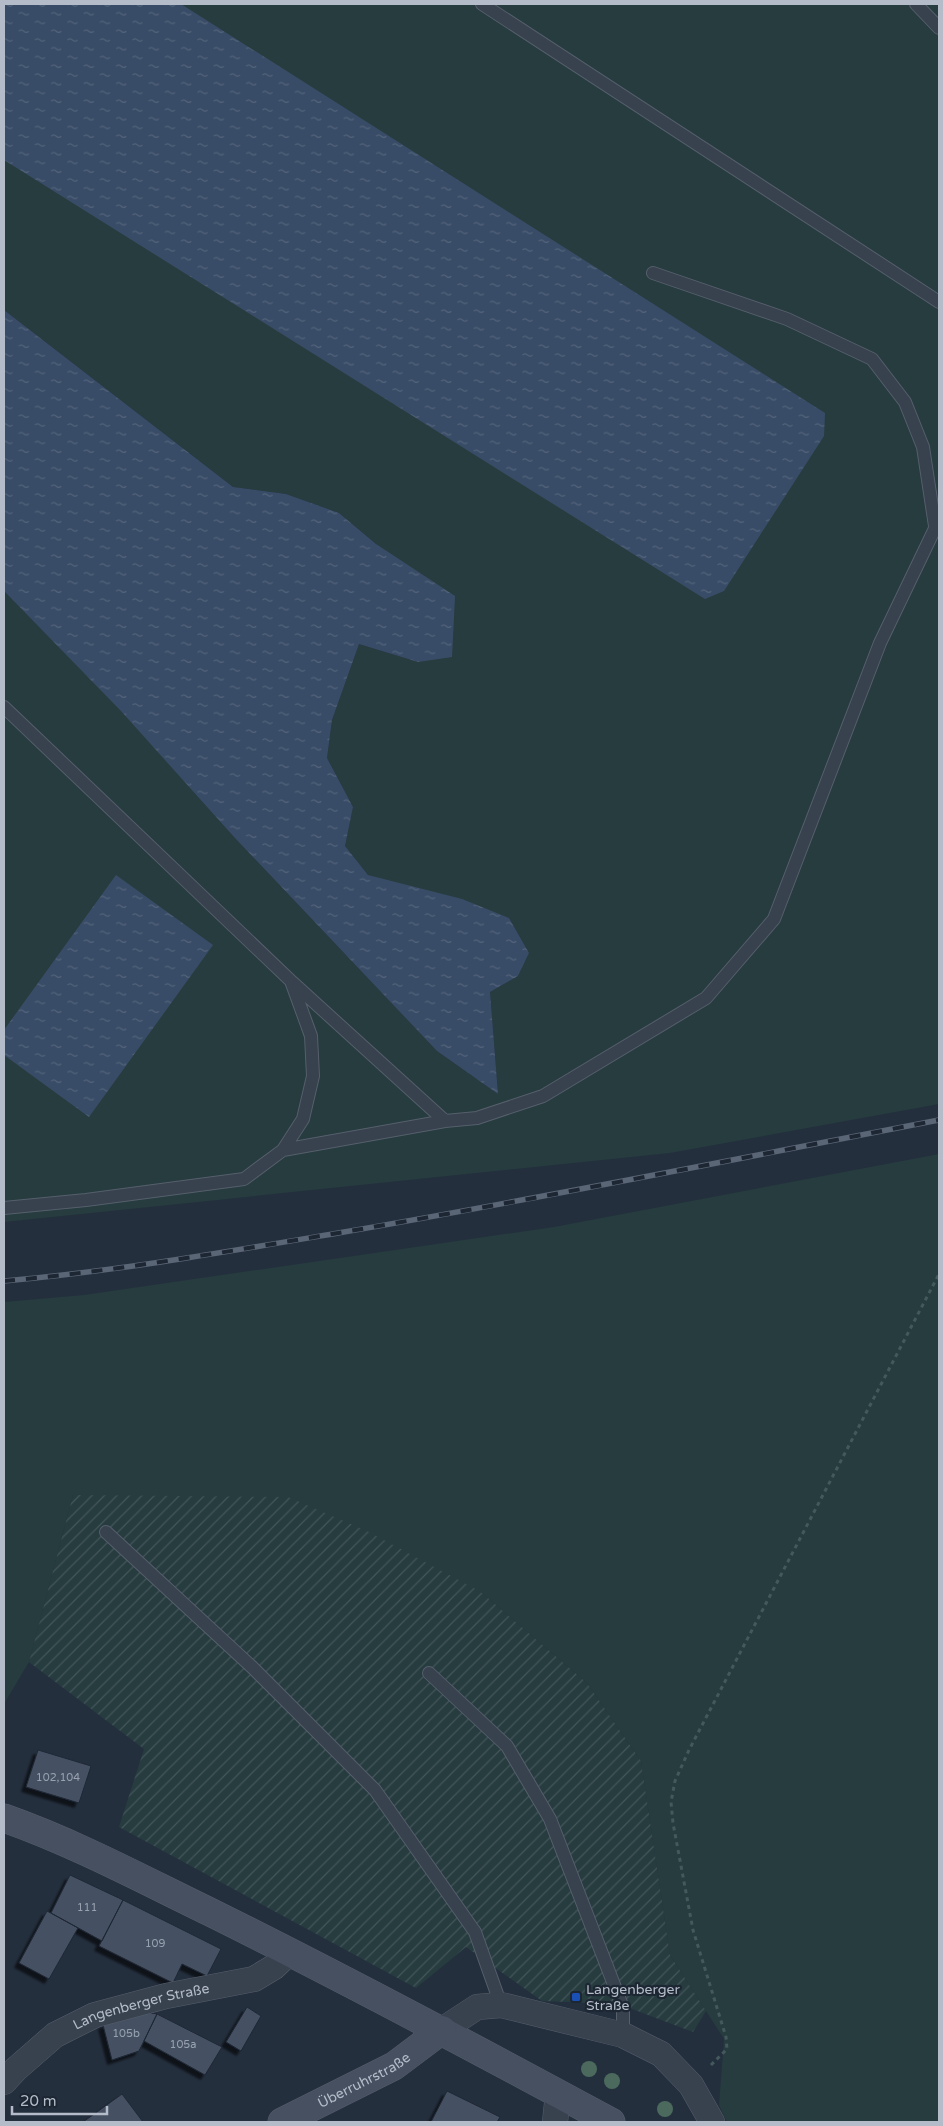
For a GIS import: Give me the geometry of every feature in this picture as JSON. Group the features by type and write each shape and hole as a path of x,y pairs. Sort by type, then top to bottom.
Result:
{"main road":[{"path":"4,1818 74,1846 290,1952 442,2030 611,2122"},
{"name":"Überruhrstraße","path":"282,2122 394,2066 442,2030"}],"street":[{"name":"Langenberger Straße","path":"4,2082 55,2035 95,2015 166,1996 254,1979 274,1967 290,1952"},
{"path":"442,2030 476,2007 501,2005 623,2035 661,2054 691,2085 712,2122"},
{"path":"555,2122 558,2094"}],"lane":[{"path":"482,4 939,302"},
{"path":"916,4 939,28"},
{"path":"283,1150 445,1120 477,1118 543,1096 706,998 774,919 880,644 937,523 923,447 906,402 872,359 787,319 653,273"},
{"path":"4,707 291,980 445,1120"},
{"path":"4,1208 86,1200 244,1179 283,1150 303,1119 313,1076 311,1036 291,980"},
{"path":"106,1532 252,1667 376,1790 475,1932 501,2005"},
{"path":"429,1673 507,1746 550,1819 624,2008 623,2035"}],"path":[{"path":"691,2085 727,2049 726,2037 693,1930 673,1823 671,1802 675,1781 693,1742 939,1274"}],"green space":[{"path":"4,4 939,4 939,1104 670,1153 4,1222 4,591 122,711 234,837 437,1051 498,1094 490,992 518,976 529,953 509,918 368,875 345,846 353,807 327,758 332,720 359,644 418,662 376,544 339,513 286,494 233,487 4,310"},
{"path":"939,1154 939,2122 727,2122 719,2105 724,2039 670,1955 641,1761 587,1683 481,1592 73,1495 29,1662 4,1704 4,1302 84,1295 554,1227"},
{"path":"73,1495 288,1497 367,1531 481,1592 587,1683 641,1761 670,1955 706,2011 693,2032 619,2004 542,2001 466,1947 416,1988 119,1827 144,1749 29,1662"}],"water":[{"path":"4,4 181,4 825,413 824,436 724,591 705,599 4,160"},
{"path":"4,310 233,487 286,494 339,513 376,544 455,596 452,657 418,662 359,644 332,720 327,758 353,807 345,846 368,875 462,899 509,918 529,953 518,976 490,992 498,1094 437,1051 234,837 121,711 4,591"},
{"path":"116,875 213,945 89,1117 4,1055 4,1030"}],"building":[{"path":"38,1750 91,1766 79,1803 26,1787"},
{"path":"70,1875 123,1900 102,1941 51,1913"},
{"path":"123,1900 221,1949 207,1976 182,1964 173,1983 99,1946"},
{"path":"47,1911 78,1928 49,1979 19,1963"},
{"path":"247,2007 261,2016 241,2051 226,2042"},
{"path":"138,2011 157,2014 139,2051 112,2060 103,2025"},
{"path":"157,2014 222,2047 205,2075 144,2041"},
{"path":"447,2091 500,2117 497,2122 431,2122"},
{"path":"122,2094 143,2122 83,2122"}],"railway":[{"path":"4,1281 132,1266 344,1232 568,1192 939,1120"}],"place":[{"name":"Langenberger Straße","path":"576,1997"}]}
